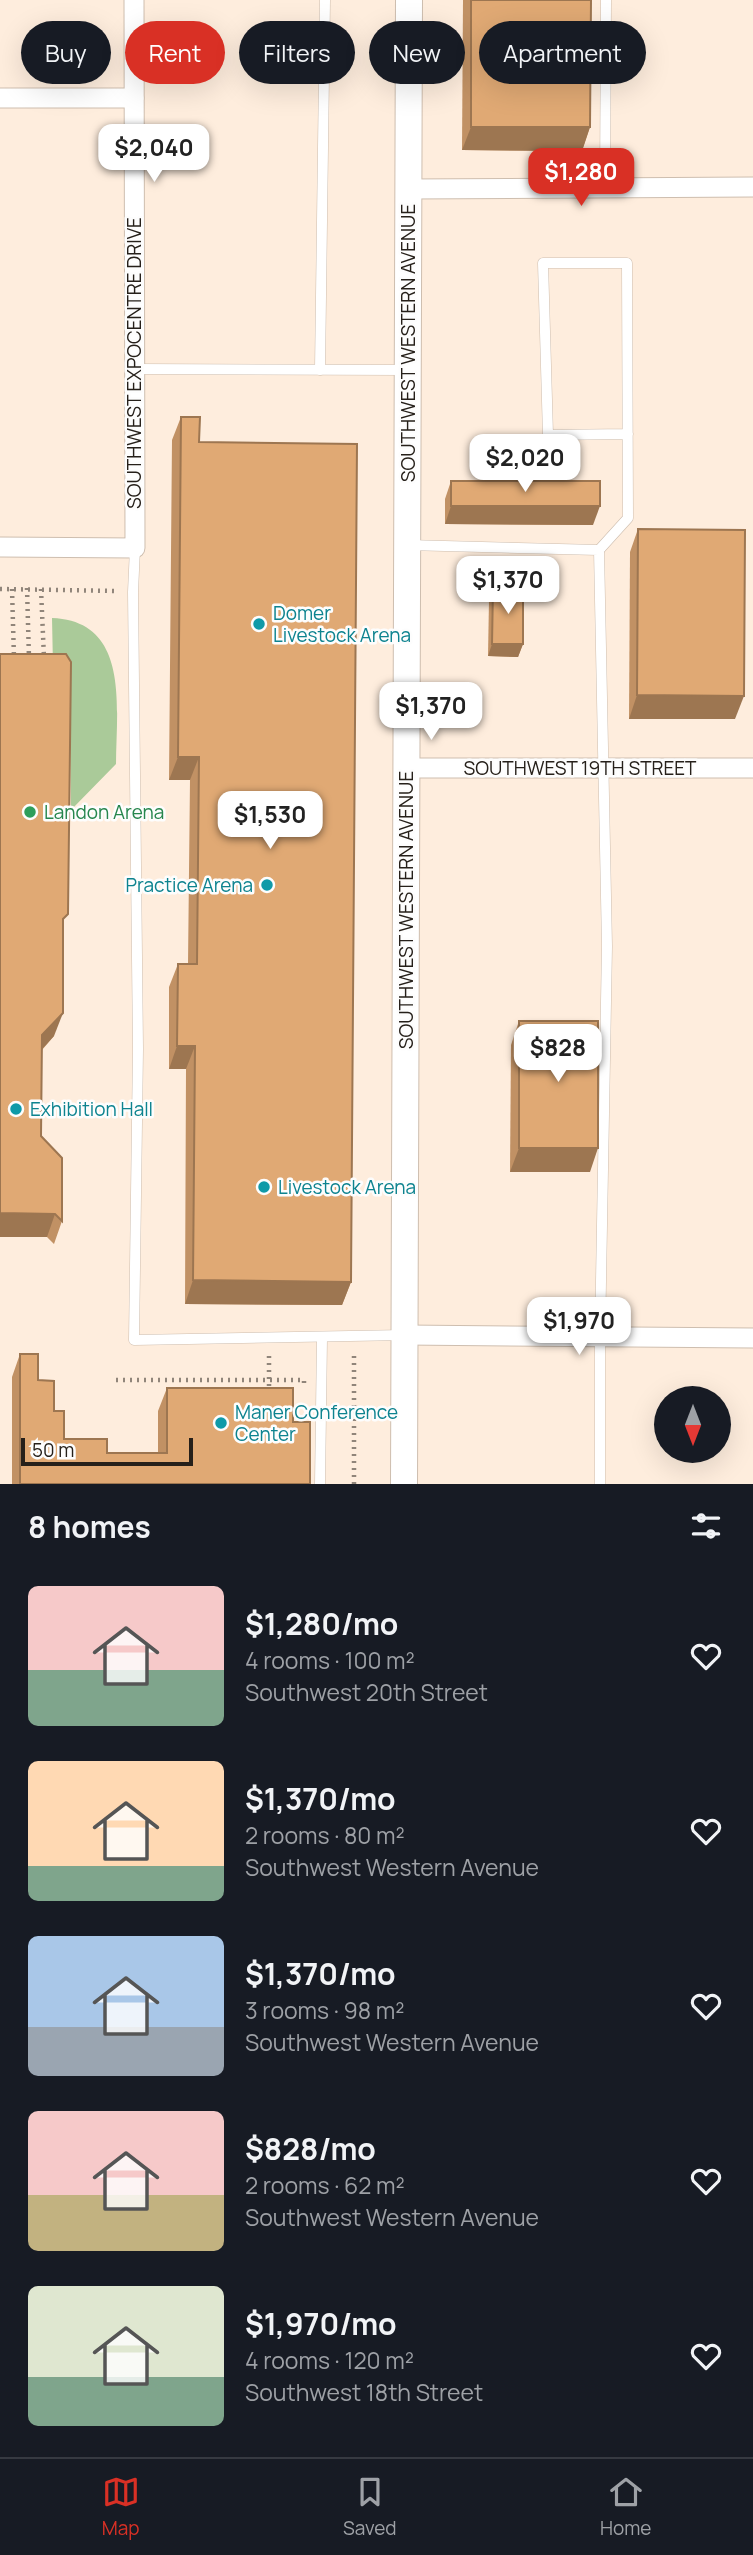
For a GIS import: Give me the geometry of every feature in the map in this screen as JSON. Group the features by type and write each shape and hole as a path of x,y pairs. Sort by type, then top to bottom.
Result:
{"street":[{"name":"SOUTHWEST EXPOCENTRE DRIVE","path":"134,0 135,548"},
{"name":"SOUTHWEST WESTERN AVENUE","path":"404,1484 409,0"},
{"path":"0,98 134,98"},
{"path":"409,189 753,187"},
{"path":"0,547 135,548"},
{"name":"SOUTHWEST 19TH STREET","path":"407,768 753,768"},
{"path":"405,1335 753,1338"}],"lane":[{"path":"320,370 325,0"},
{"path":"605,188 606,0"},
{"path":"600,1484 607,946 599,550 628,518 628,434 627,264 543,264 548,435 628,434"},
{"path":"134,369 408,370"},
{"path":"407,545 599,550"},
{"path":"135,548 133,592 138,1049 134,1340 405,1335"},
{"path":"320,1484 322,1338"}],"path":[{"path":"0,589 133,592"},
{"path":"12,589 14,669"},
{"path":"27,589 29,669"},
{"path":"41,589 44,669"},
{"path":"354,1353 354,1484"},
{"path":"268,1401 269,1354"},
{"path":"116,1380 304,1380"},
{"path":"215,1380 215,1390"}],"green space":[{"path":"52,618 77,623 95,634 107,651 114,671 117,694 116,764 71,810 70,684 53,667"}],"building":[{"path":"471,0 591,0 591,21 479,21 479,84 590,84 590,127 471,127"},
{"path":"181,417 200,417 199,442 357,444 351,1282 193,1280 195,1046 177,1046 178,964 197,964 199,757 178,757"},
{"path":"451,481 600,481 600,506 451,506"},
{"path":"638,529 745,530 744,696 637,695"},
{"path":"493,588 523,588 523,644 492,644"},
{"path":"0,654 66,654 71,662 68,914 63,919 63,1013 42,1035 41,1136 62,1158 62,1221 55,1214 0,1213"},
{"path":"519,1021 598,1021 598,1148 519,1148"},
{"name":"Maner Conference Center","path":"20,1354 38,1354 38,1380 54,1381 54,1411 64,1411 64,1439 107,1439 107,1453 167,1453 167,1388 293,1388 293,1422 310,1422 310,1484 20,1484"}],"place":[{"name":"Domer Livestock Arena","path":"259,624"},
{"name":"Landon Arena","path":"30,812"},
{"name":"Practice Arena","path":"267,885"},
{"name":"Exhibition Hall","path":"16,1109"},
{"name":"Livestock Arena","path":"264,1187"},
{"name":"Maner Conference Center","path":"221,1423"}]}
